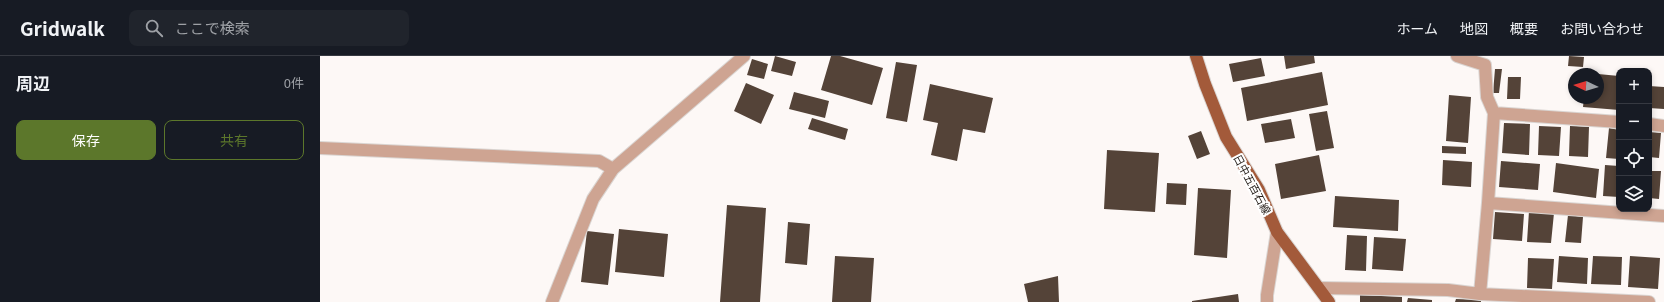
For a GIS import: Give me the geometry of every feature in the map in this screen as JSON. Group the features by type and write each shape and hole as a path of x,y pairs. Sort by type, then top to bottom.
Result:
{"main road":[{"name":"日中五百石線","path":"1196,56 1205,84 1226,136 1258,190 1277,232 1329,302"}],"street":[{"path":"552,302 593,199 613,169 744,56"},
{"path":"1457,56 1485,65 1487,97 1494,113 1480,294"},
{"path":"1494,113 1616,122"},
{"path":"1652,124 1664,126"},
{"path":"320,148 599,161 613,169"},
{"path":"1488,203 1664,216"},
{"path":"1267,302 1277,232"},
{"path":"1319,288 1447,296 1480,294 1649,302"}],"building":[{"path":"775,56 796,62 792,76 771,71"},
{"path":"831,56 840,56 883,68 872,105 821,90"},
{"path":"1284,56 1314,56 1315,63 1286,69"},
{"path":"1569,56 1584,57 1583,67 1568,66"},
{"path":"1261,58 1265,76 1233,82 1229,64"},
{"path":"752,59 768,64 764,79 747,75"},
{"path":"896,62 917,65 907,122 886,118"},
{"path":"1495,69 1502,69 1499,93 1493,93"},
{"path":"1322,72 1328,105 1247,121 1241,88"},
{"path":"1604,75 1616,76 1616,110 1583,107 1583,104 1604,104"},
{"path":"1508,77 1521,77 1520,99 1507,99"},
{"path":"746,83 774,95 761,124 734,111"},
{"path":"930,84 993,98 985,133 963,129 957,161 931,155 938,123 923,120"},
{"path":"1652,86 1664,87 1664,109 1652,108"},
{"path":"794,92 829,101 825,118 789,109"},
{"path":"1449,95 1471,97 1468,143 1446,141"},
{"path":"1327,111 1334,148 1316,151 1309,114"},
{"path":"812,118 848,129 845,140 808,129"},
{"path":"1291,119 1295,138 1265,143 1261,124"},
{"path":"1504,123 1530,124 1529,155 1502,153"},
{"path":"1539,126 1561,127 1559,156 1538,155"},
{"path":"1570,126 1589,127 1588,157 1569,156"},
{"path":"1609,128 1616,129 1616,159 1606,158"},
{"path":"1201,131 1210,154 1197,159 1188,136"},
{"path":"1652,132 1661,133 1659,158 1652,157"},
{"path":"1442,146 1466,147 1466,154 1442,153"},
{"path":"1107,150 1159,153 1155,212 1104,209"},
{"path":"1319,155 1326,191 1281,199 1275,164"},
{"path":"1443,160 1472,162 1471,187 1442,185"},
{"path":"1501,161 1540,164 1538,190 1499,187"},
{"path":"1556,163 1599,169 1596,198 1553,192"},
{"path":"1605,165 1616,166 1616,197 1603,196"},
{"path":"1652,171 1661,171 1659,199 1652,198"},
{"path":"1167,183 1187,184 1186,205 1166,204"},
{"path":"1198,188 1231,190 1227,258 1194,255"},
{"path":"1335,196 1399,200 1398,231 1333,227"},
{"path":"727,205 766,208 760,302 720,302"},
{"path":"1529,211 1554,213 1551,243 1527,242"},
{"path":"1495,212 1524,214 1522,241 1493,239"},
{"path":"1568,215 1583,217 1581,243 1565,242"},
{"path":"788,222 810,224 807,265 785,263"},
{"path":"619,229 668,234 664,277 615,272"},
{"path":"587,231 614,234 608,285 581,282"},
{"path":"1347,235 1367,236 1366,271 1345,270"},
{"path":"1374,237 1406,239 1403,271 1372,269"},
{"path":"835,256 874,258 871,302 832,302"},
{"path":"1559,256 1588,258 1587,284 1557,282"},
{"path":"1593,256 1622,257 1621,285 1591,284"},
{"path":"1630,256 1660,258 1658,289 1628,287"},
{"path":"1528,258 1554,259 1552,289 1527,288"},
{"path":"1058,276 1059,302 1028,302 1024,284"},
{"path":"1238,294 1239,302 1192,302 1192,301"},
{"path":"1360,295 1402,297 1402,302 1360,302"},
{"path":"1408,298 1432,300 1432,302 1407,302"},
{"path":"1456,299 1481,300 1481,302 1455,302"}]}
